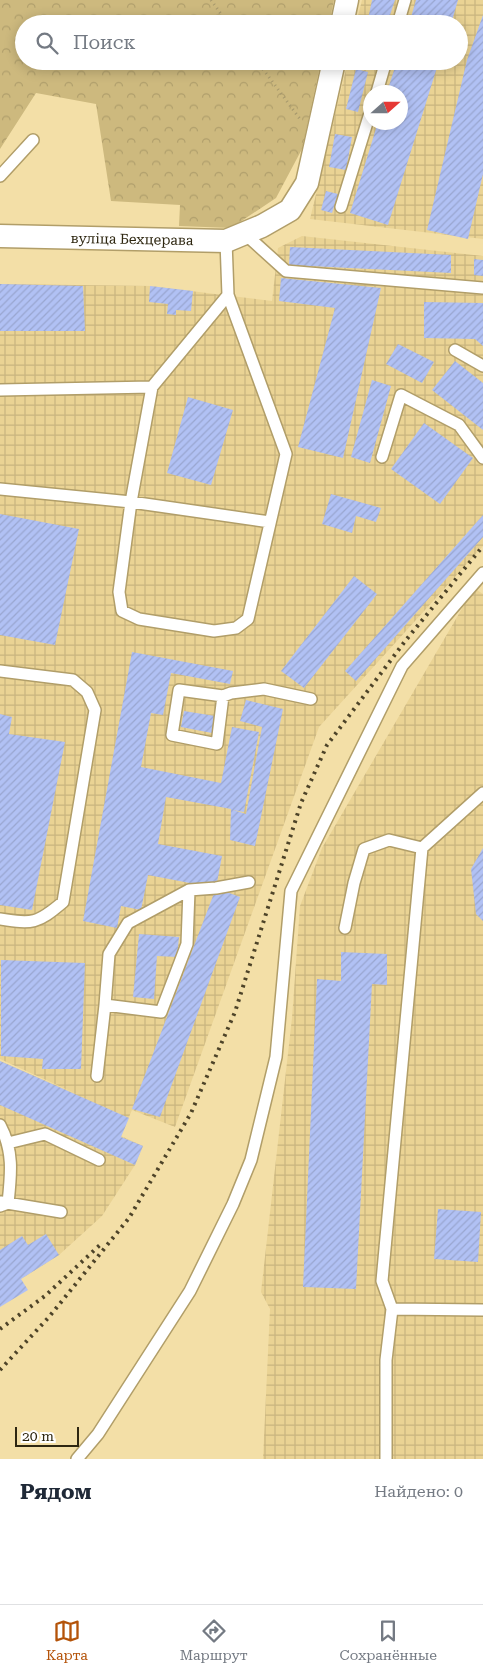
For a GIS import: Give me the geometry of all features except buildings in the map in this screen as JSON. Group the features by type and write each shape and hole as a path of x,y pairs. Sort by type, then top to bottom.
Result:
{"street":[{"path":"344,15 347,0"},
{"path":"244,233 290,210 308,183 332,70"},
{"name":"вуліца Бехцерава","path":"0,236 244,233"}],"lane":[{"path":"401,15 405,0"},
{"path":"379,85 383,70"},
{"path":"342,207 365,130"},
{"path":"0,176 33,140"},
{"path":"228,295 286,454 248,619 236,628 214,632 139,619 122,611 119,592 131,502 152,387 228,295 244,233 286,271 483,288"},
{"path":"455,350 483,366"},
{"path":"0,390 152,387"},
{"path":"382,457 401,395 459,425 483,458"},
{"path":"0,489 131,502 270,522"},
{"path":"77,1459 98,1434 190,1291 233,1204 250,1160 276,1057 291,891 402,666 483,573"},
{"path":"0,671 73,680 87,692 95,710 63,902 46,917 28,923 0,919"},
{"path":"223,696 217,744 172,735 179,690 223,696 231,693 264,689 312,699"},
{"path":"386,1459 386,1360 392,1309 382,1281 422,848 483,793"},
{"path":"345,928 354,883 364,849 389,840 422,848"},
{"path":"97,1076 109,954 128,923 189,890 216,888 249,882"},
{"path":"105,1005 160,1012 187,944 189,890"},
{"path":"0,1125 8,1144 12,1165 3,1204 61,1212"},
{"path":"8,1144 45,1134 99,1160"},
{"path":"392,1309 483,1310"}],"path":[{"path":"211,0 222,15"},
{"path":"264,70 316,141"}],"shaded area":[{"path":"362,0 483,0 483,239 310,219 346,70 468,70 468,15 358,15"},
{"path":"302,236 483,256 483,546 319,727 175,1127 132,1110 121,1136 143,1146 135,1165 102,1216 59,1255 21,1279 0,1307 0,1061 81,1096 0,1059 0,284 150,286 272,301 278,248"},
{"path":"474,588 483,594 483,1459 263,1459 270,1309 261,1292 292,1018 300,906 322,848"}],"green space":[{"path":"0,0 334,0 331,15 15,15 15,70 319,70 302,149 276,198 231,228 179,226 180,205 111,201 96,104 36,93 0,149"}],"railway":[{"path":"0,1370 49,1317 129,1218 191,1113 235,1012 301,803 327,745 406,640 483,546"},
{"path":"0,1329 45,1296 101,1244"}]}
